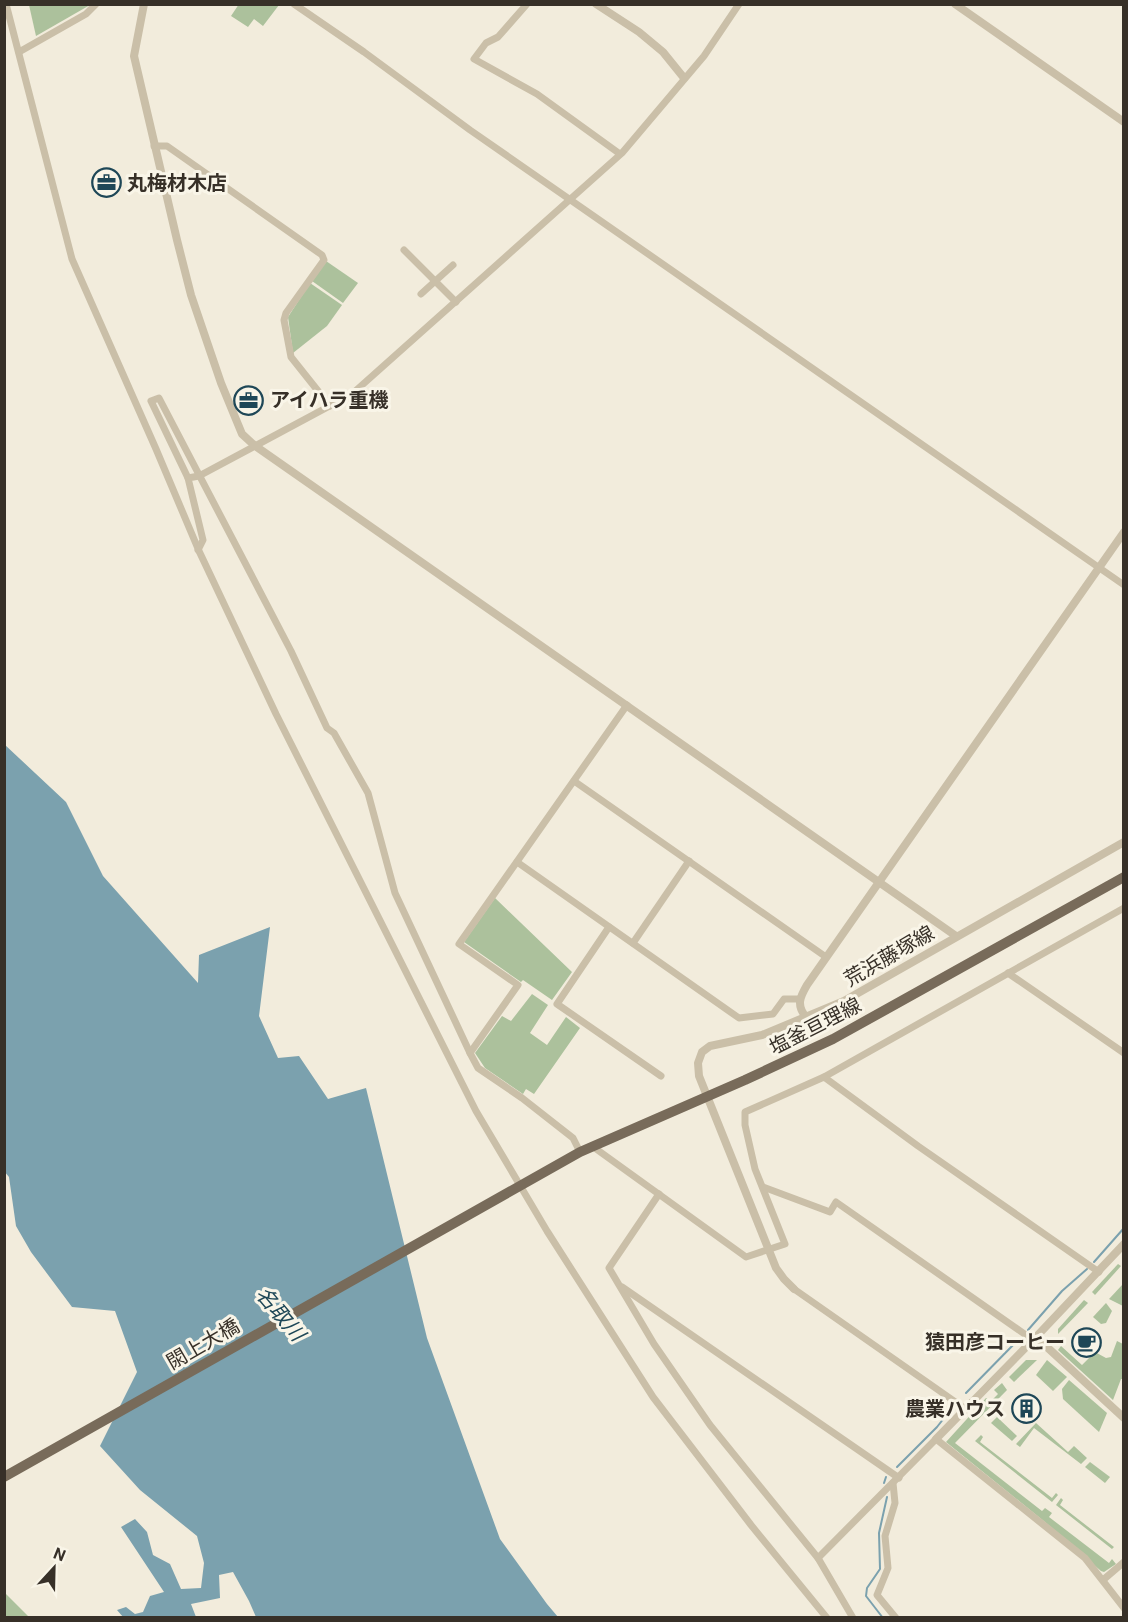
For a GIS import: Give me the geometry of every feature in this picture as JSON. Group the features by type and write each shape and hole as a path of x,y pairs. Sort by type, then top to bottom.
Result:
{"main road":[{"name":"塩釜亘理線","path":"516,1187 592,1146 833,1039 1124,877"},
{"name":"閖上大橋","path":"4,1477 516,1187"}],"street":[{"path":"6,4 72,259 198,550 276,714 471,1102 516,1187 653,1397 827,1617"},
{"path":"19,52 86,14 96,4"},
{"path":"144,4 134,57 154,146 191,295 242,434 254,445 956,936"},
{"path":"294,4 470,130 1124,585"},
{"path":"527,4 498,37 486,43 474,59 537,94 620,154"},
{"path":"596,4 639,32 663,52 684,78"},
{"path":"188,478 199,476 352,394 620,154 704,56 739,4"},
{"path":"955,4 1124,122"},
{"path":"154,146 166,146 322,255 324,260 284,320 291,357 330,406"},
{"path":"404,250 456,302"},
{"path":"421,294 453,265"},
{"path":"198,550 203,540 188,478 152,401 159,398 291,651 327,728 334,733 368,793 395,894 478,1068 522,1098 573,1138 580,1152"},
{"path":"806,1017 799,999 826,957 1124,532"},
{"path":"470,1053 518,985 459,944 627,705"},
{"path":"574,781 826,957"},
{"name":"荒浜藤塚線","path":"707,1095 699,1076 698,1063 702,1052 710,1046 762,1035 844,1001 1124,843"},
{"path":"633,943 689,861"},
{"path":"517,862 739,1018 773,1014 784,999 799,999"},
{"path":"592,1146 746,1257 785,1244 756,1169 745,1125 745,1112 824,1077 1124,908"},
{"path":"609,927 557,1004 661,1076"},
{"path":"1008,973 1124,1053"},
{"path":"824,1077 918,1146 1099,1272"},
{"path":"707,1095 780,1274 794,1289 964,1408"},
{"path":"763,1187 830,1212 836,1202 1034,1339 1124,1418"},
{"path":"659,1194 609,1268 654,1344 710,1425 818,1558 853,1617"},
{"path":"818,1558 896,1481 1124,1244"},
{"path":"1115,1253 1124,1259"},
{"path":"618,1284 896,1481"},
{"path":"936,1439 1085,1558 1124,1608"},
{"path":"896,1481 895,1503 885,1536 888,1568 877,1595 896,1617"},
{"path":"1103,1580 1124,1562"}],"green space":[{"path":"29,4 90,5 36,36"},
{"path":"239,4 279,5 263,26 254,19 248,27 231,16"},
{"path":"326,261 358,283 343,303 312,281"},
{"path":"310,283 342,305 327,326 293,353 288,317"},
{"path":"495,898 572,972 552,1000 523,980 521,982 464,942"},
{"path":"532,994 548,1005 530,1033 547,1045 566,1017 580,1028 534,1094 526,1089 523,1094 485,1068 475,1053 502,1016 511,1021"},
{"path":"1118,1264 1121,1266 1095,1295 1092,1292"},
{"path":"1123,1284 1124,1305 1123,1306 1109,1299"},
{"path":"1084,1300 1088,1303 1058,1334 1058,1329"},
{"path":"1106,1303 1112,1311 1106,1323 1101,1324 1093,1317"},
{"path":"1117,1341 1123,1344 1123,1379 1121,1379 1113,1400 1058,1350 1061,1346 1082,1365 1095,1352 1106,1358 1111,1357"},
{"path":"1026,1360 1037,1360 1014,1382 1009,1377"},
{"path":"1047,1360 1067,1377 1053,1391 1036,1375"},
{"path":"1069,1380 1107,1413 1099,1432 1063,1399 1062,1389"},
{"path":"1002,1383 1007,1390 955,1443 1042,1511 1045,1508 1052,1513 1049,1517 1109,1563 1112,1559 1116,1564 1104,1572 946,1442 986,1398 991,1401 998,1394 994,1390"},
{"path":"997,1417 1017,1436 1012,1441 991,1423"},
{"path":"1036,1423 1068,1452 1074,1446 1087,1458 1081,1464 1034,1428 1020,1447 1016,1444"},
{"path":"981,1435 983,1437 980,1442 1052,1498 1056,1493 1058,1495 1052,1502 975,1441"},
{"path":"1090,1462 1110,1477 1105,1483 1085,1467"},
{"path":"1061,1498 1063,1500 1060,1505 1114,1547 1112,1549 1056,1505"},
{"path":"5,1593 29,1617 5,1617"}],"water":[{"name":"名取川","path":"4,744 66,802 103,876 198,983 199,955 270,927 259,1016 278,1058 299,1056 328,1099 366,1088 427,1338 500,1539 558,1617 256,1617 233,1572 219,1575 220,1598 191,1604 196,1617 123,1617 117,1610 126,1607 135,1614 143,1612 150,1596 164,1592 121,1527 135,1519 147,1532 153,1555 170,1564 181,1589 201,1588 204,1563 197,1536 140,1490 100,1446 137,1372 115,1311 72,1307 31,1252 16,1226 9,1177 4,1171"}],"waterway":[{"path":"1094,1262 1124,1228"},
{"path":"1028,1330 1062,1291 1087,1269"},
{"path":"966,1393 1019,1339"},
{"path":"897,1467 948,1413"},
{"path":"884,1483 886,1477"},
{"path":"883,1618 866,1596 867,1588 880,1569 879,1533 887,1497"}],"place":[{"name":"丸梅材木店","path":"106,183"},
{"name":"アイハラ重機","path":"249,400"},
{"name":"猿田彦コーヒー","path":"1086,1342"},
{"name":"農業ハウス","path":"1026,1409"}]}
